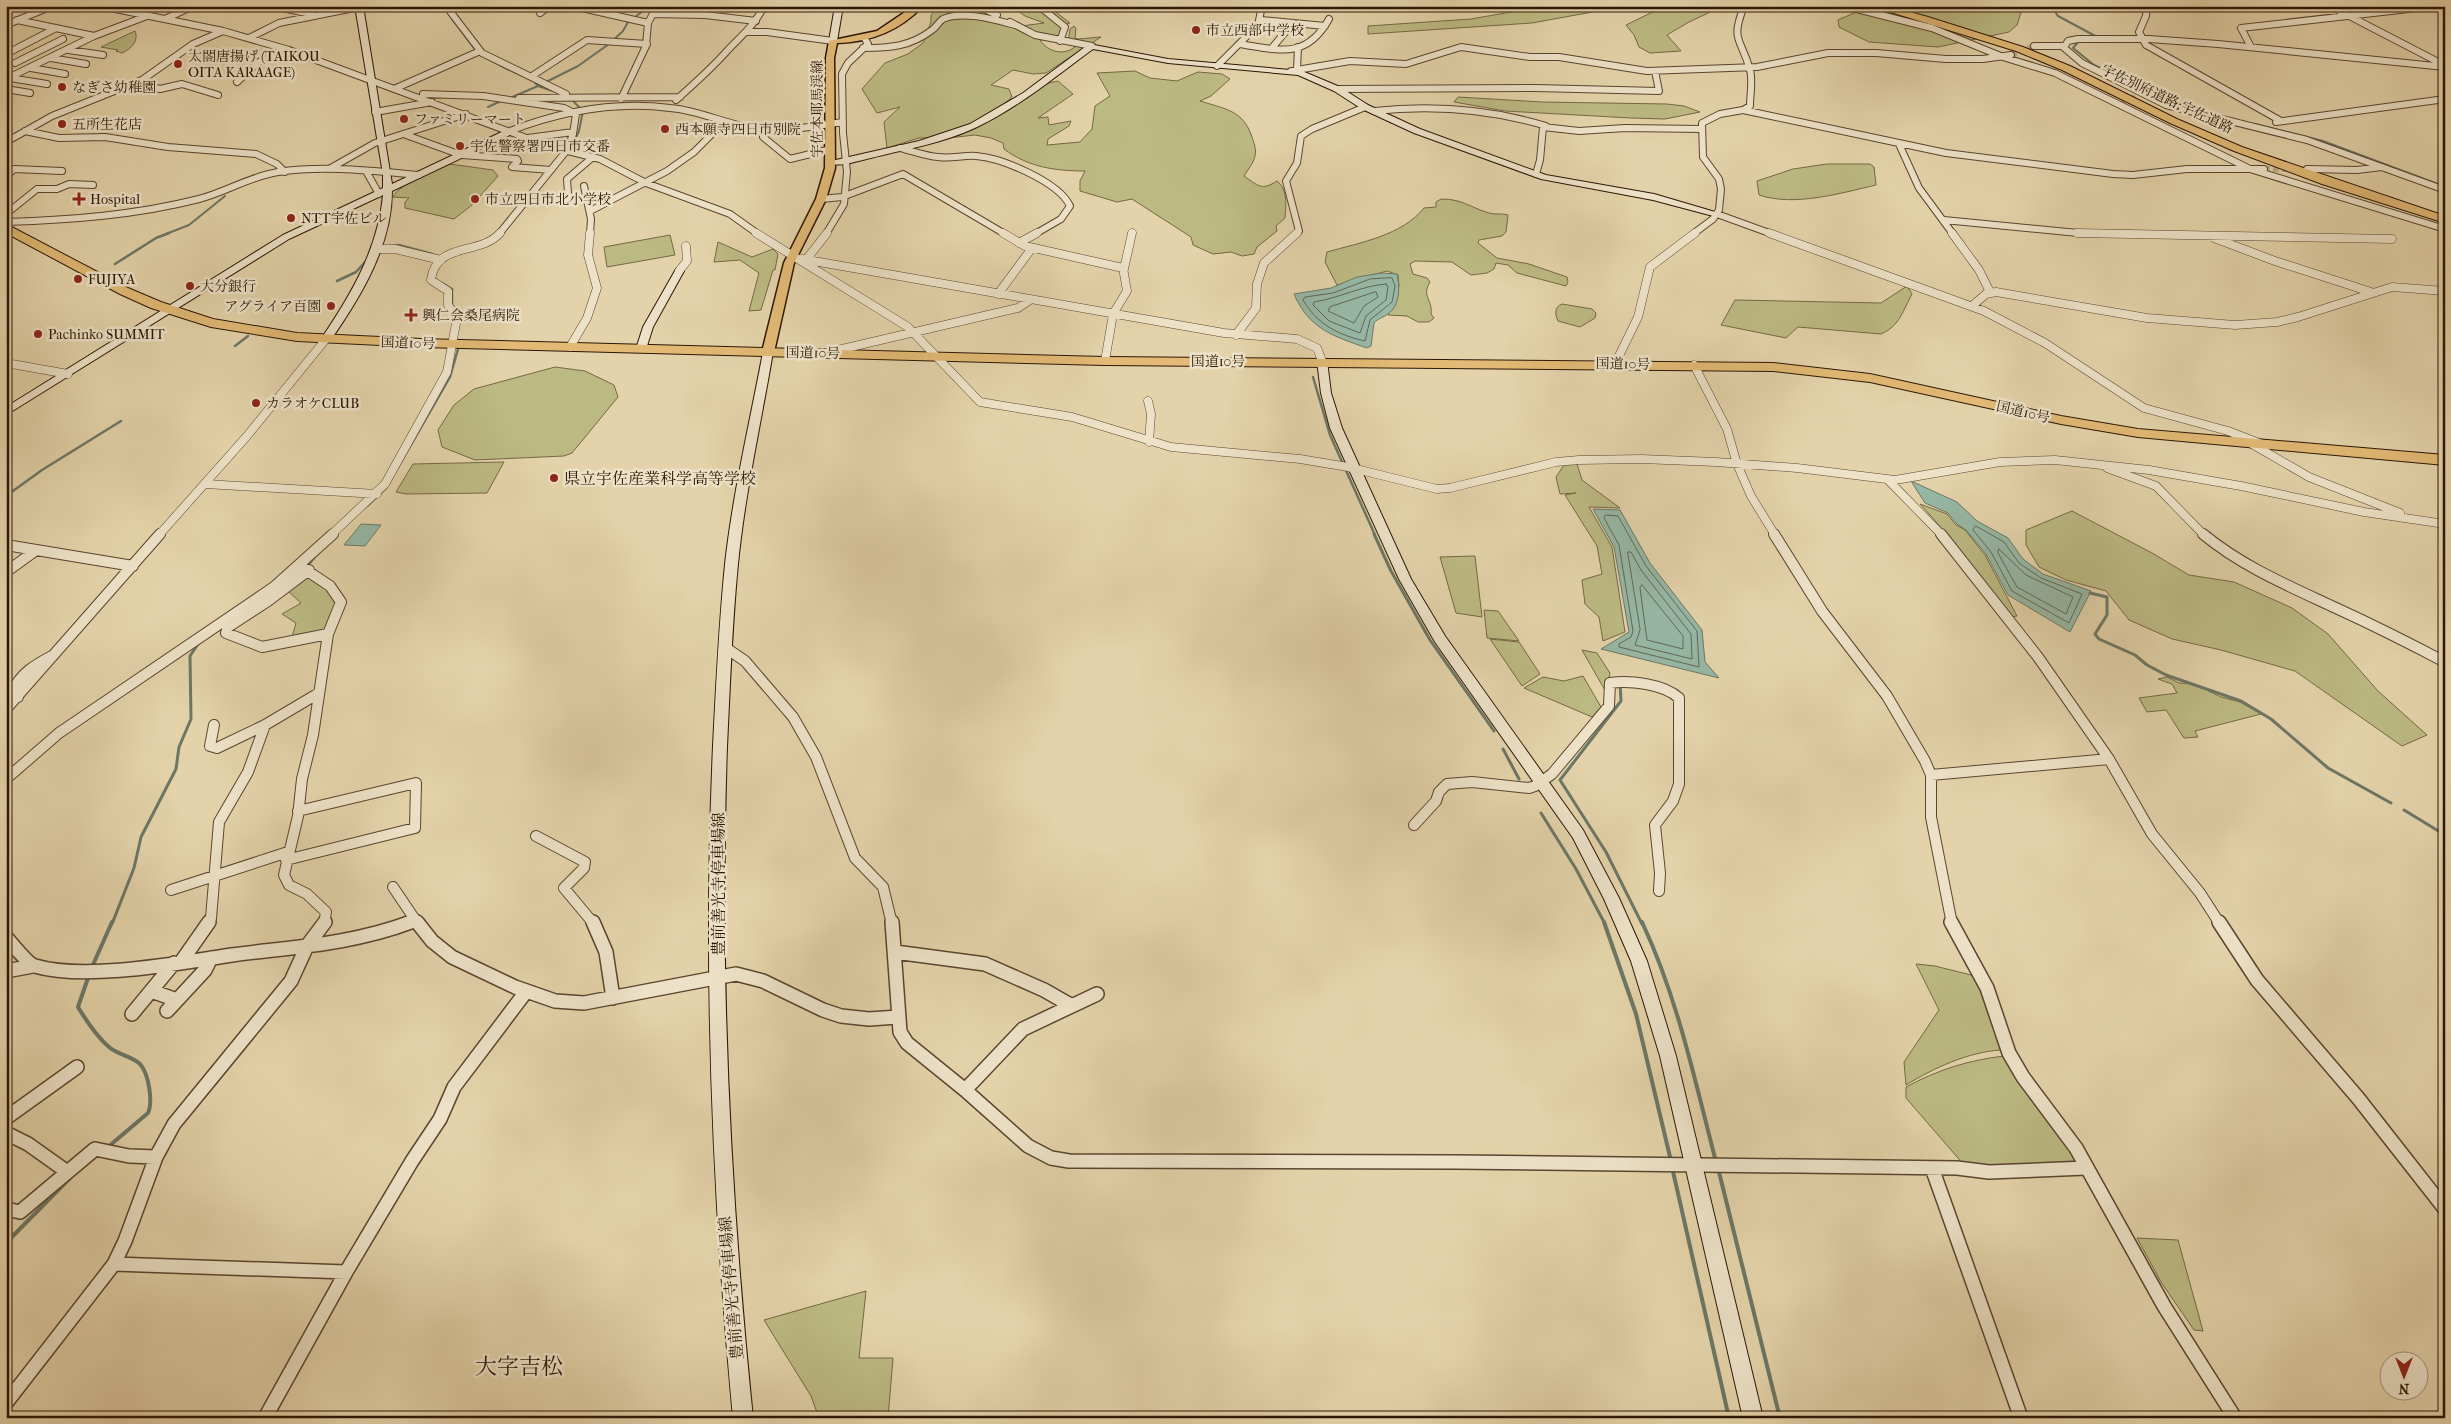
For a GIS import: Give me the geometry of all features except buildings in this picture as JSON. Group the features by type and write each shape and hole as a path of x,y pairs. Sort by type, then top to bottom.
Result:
{"highway":[{"name":"宇佐別府道路;宇佐道路","path":"1876,6 1952,26 2016,48 2080,74 2186,127 2248,154 2445,220"},
{"name":"国道10号","path":"6,228 127,293 169,310 241,329 326,340 1105,361 1322,361 1773,367 1852,375 2080,424 2145,434 2445,460"}],"main road":[{"name":"宇佐本耶馬渓線","path":"768,352 791,256 821,199 831,162 830,58 833,40 865,39 880,35 919,6"}],"street":[{"path":"6,25 52,6"},
{"path":"101,6 223,31 288,50 568,152 606,161 646,183 730,214 771,244 913,332 978,400 985,404 1072,417 1149,442 1182,449 1265,454 1348,467 1437,489 1450,488 1556,462 1579,460 1641,459 1737,464 1797,468 1888,480 2021,460 2096,463 2242,486 2364,512 2445,524"},
{"path":"165,19 193,6"},
{"path":"272,6 320,15"},
{"path":"446,6 480,51 493,60 532,76 569,96"},
{"path":"540,13 550,6"},
{"path":"573,6 648,24"},
{"path":"616,106 647,44 648,24 657,6"},
{"path":"668,108 714,67 747,32 756,21 764,6"},
{"path":"747,32 767,32 833,40 839,6"},
{"path":"978,6 1035,36 1161,60 1217,66 1294,70 1350,61 1406,64 1456,47 1530,57 1559,57 1655,71 1749,68 1828,53 1876,53 1946,59 2003,57 2011,54"},
{"path":"1039,6 1065,26 1060,41"},
{"path":"1217,66 1261,20 1262,6"},
{"path":"1615,364 1638,317 1646,277 1650,267 1717,214 1721,189 1719,179 1703,157 1702,123 1714,117 1743,110 1750,106 1749,68 1736,34 1736,27 1744,6"},
{"path":"1845,6 1932,28 2003,57 2055,73 2250,168 2445,229"},
{"path":"2147,6 2146,16 2139,29 2140,38 2150,47 2281,121"},
{"path":"2330,6 2445,66"},
{"path":"2250,45 2241,28 2435,6"},
{"path":"6,709 56,655 294,381 326,340 365,276 376,249 387,172 375,112 361,7 279,23 248,38"},
{"path":"653,14 705,15 756,21"},
{"path":"8,78 94,36 148,16"},
{"path":"863,48 896,48 933,30 940,20 950,18 977,16 1015,25"},
{"path":"1239,44 1271,49 1286,50 1298,48 1318,37 1329,19"},
{"path":"17,20 94,36"},
{"path":"1261,20 1325,26"},
{"path":"1271,49 1293,23"},
{"path":"8,54 56,28"},
{"path":"6,142 56,114 136,83 193,44 223,31"},
{"path":"42,36 83,42"},
{"path":"2034,46 2062,46 2067,45 2068,41 2078,39 2140,38 2250,45 2372,61 2445,66"},
{"path":"16,62 63,39"},
{"path":"806,260 838,215 846,196 846,161 842,122 843,71 868,44 865,39"},
{"path":"532,76 587,40 606,43 647,44"},
{"path":"31,42 103,55"},
{"path":"831,162 846,161 938,139 981,123 1026,95 1092,46"},
{"path":"2062,46 2082,64 2140,96 2191,112 2253,125 2329,146 2445,190"},
{"path":"20,48 60,54"},
{"path":"1294,70 1298,48"},
{"path":"237,82 259,62 288,50"},
{"path":"398,90 480,51"},
{"path":"8,54 86,64"},
{"path":"6,61 65,74"},
{"path":"1294,70 1337,89 1365,107 1431,136 1536,174 1565,182 1661,198 1717,214 1972,306 2045,343 2144,408 2228,431 2258,445 2309,476 2415,519"},
{"path":"1337,89 1535,88 1660,91 1655,71"},
{"path":"8,78 47,84"},
{"path":"136,83 158,89 182,84 218,95"},
{"path":"6,88 30,93"},
{"path":"398,90 450,96 479,96 575,111"},
{"path":"375,112 432,102 450,96"},
{"path":"503,99 569,96 680,97"},
{"path":"2253,125 2445,99"},
{"path":"6,412 286,237 510,131 552,116 587,108 641,104 700,113 724,122 765,129 842,122"},
{"path":"1236,335 1256,308 1257,284 1264,263 1298,231 1286,182 1288,175 1297,163 1302,136 1312,129 1365,107"},
{"path":"1374,111 1395,108 1470,111 1511,116 1546,126 1579,130 1635,128 1702,129"},
{"path":"1743,110 1946,153 2113,174 2133,175 2187,168 2250,168 2264,170"},
{"path":"328,634 262,647 226,634 228,627 268,601 305,568 377,494 413,436 450,364 456,314 448,306 448,291 432,282 430,278 434,266 462,249 495,238 568,152 573,132 575,111"},
{"path":"328,170 380,141 406,135 466,114"},
{"path":"590,211 646,183 689,156 724,122"},
{"path":"1536,174 1542,150 1542,128 1546,126"},
{"path":"765,129 763,137 790,159 831,148"},
{"path":"25,130 58,138 104,136 168,147 256,154 277,164 284,172"},
{"path":"528,138 573,132"},
{"path":"406,135 462,155 517,159 518,161 512,167 551,170"},
{"path":"1899,144 1919,188 1979,270 1990,292"},
{"path":"900,148 943,158 970,155 990,159 1041,180 1064,195 1070,203 1066,214 1019,243"},
{"path":"568,193 567,179 593,157"},
{"path":"2308,169 2357,170 2383,167"},
{"path":"6,177 14,169 62,171"},
{"path":"6,222 86,219 157,208 208,197 268,175 284,172 328,170 419,175"},
{"path":"366,171 383,192"},
{"path":"821,199 846,196 895,175 906,175 1019,243 1032,248 1124,269"},
{"path":"76,184 88,176"},
{"path":"6,214 37,190 55,189 67,184 93,185"},
{"path":"570,347 587,318 597,288 588,256 590,211 584,186"},
{"path":"1944,220 2078,233 2392,239"},
{"path":"1105,361 1113,314 1126,291 1124,269 1128,255 1127,247 1132,234"},
{"path":"2206,235 2247,252 2372,292"},
{"path":"641,349 648,327 679,271 687,261 686,246"},
{"path":"998,294 1032,248"},
{"path":"376,249 395,249 441,260"},
{"path":"791,256 1030,300 1236,335 1303,340 1317,348 1322,361 1331,414 1348,467 1405,580 1440,640 1578,834 1639,961 1668,1056 1679,1164 1753,1418"},
{"path":"1972,306 1990,292 2021,295 2147,318 2235,325 2277,322 2298,317 2392,287 2445,291"},
{"path":"821,353 1018,308 1030,300"},
{"name":"豊前善光寺停車場線","path":"743,1418 725,1217 717,978 717,851 726,648 734,539 768,352"},
{"path":"6,363 68,374"},
{"path":"1694,365 1727,429 1737,464 1751,496 1822,612 1887,696 1908,729 1931,775 1931,816 1952,926 1987,988 2009,1053 2023,1077 2067,1135 2164,1306 2235,1418"},
{"path":"1148,401 1151,414 1149,442"},
{"path":"2096,463 2156,486 2211,542 2263,574 2444,660"},
{"path":"1888,480 1938,530 2032,649 2109,759 2152,834 2200,894 2257,980 2358,1098 2445,1209"},
{"path":"205,484 377,494"},
{"path":"6,545 133,566"},
{"path":"6,572 34,551"},
{"path":"6,1402 95,1291 114,1264 125,1241 156,1157 183,1111 291,981 307,946 325,922 326,912 306,894 290,885 284,875 298,811 302,779 313,735 328,634 340,602 340,598 305,568"},
{"path":"6,779 59,733 205,632 305,568"},
{"path":"726,648 745,661 793,717 816,757 855,858 883,887 893,927 894,973 900,1011 898,1017 900,1032 907,1043 965,1090 1034,1151 1060,1160 1716,1164 1956,1168 1998,1172 2086,1168"},
{"path":"18,697 12,692 20,678 36,664 56,655"},
{"path":"6,680 20,678"},
{"path":"1414,825 1436,801 1439,792 1447,784 1472,782 1529,788 1542,782 1552,774 1609,706 1610,683 1621,680 1677,694 1679,698 1679,784 1678,794 1674,801 1655,825 1660,873 1659,891"},
{"path":"214,725 210,746 217,748 265,725 319,692"},
{"path":"132,1014 207,927 211,918 219,822 248,772 265,725"},
{"path":"1931,775 2109,759"},
{"path":"171,890 215,874 415,828 416,783 298,811"},
{"path":"536,836 585,862 584,868 564,888 585,911 596,928 606,952 613,998"},
{"path":"393,887 414,921 439,949 525,993 568,1003 584,1003 717,978 731,973 755,978 840,1016 867,1019 898,1017"},
{"path":"6,970 33,966 75,970 178,962 307,946 386,931 414,921"},
{"path":"6,937 33,966"},
{"path":"894,952 985,964 1044,990 1072,1006"},
{"path":"167,1011 205,970 211,958"},
{"path":"151,991 177,1000"},
{"path":"265,1418 346,1272 412,1161 433,1130 459,1078 525,993"},
{"path":"965,1090 1023,1028 1097,994"},
{"path":"6,1118 77,1067"},
{"path":"6,1132 28,1144 66,1172"},
{"path":"6,1209 20,1212 95,1149 130,1156 156,1157"},
{"path":"1932,1168 2021,1418"},
{"path":"114,1264 346,1272"}],"shaded area":[{"path":"940,6 971,6 1014,27 1044,23 1025,16 1011,6 1048,6 1070,23 1060,26 1063,33 1060,37 1040,40 1051,50 1061,52 1075,47 1068,42 1070,29 1074,26 1076,28 1075,38 1101,37 1046,73 1033,74 1013,70 991,85 1009,89 1012,97 996,111 1049,83 1058,81 1073,94 1038,118 1048,117 1049,125 1071,121 1069,126 1048,139 1047,145 1080,142 1092,129 1095,106 1110,96 1097,73 1135,71 1150,78 1177,81 1198,72 1222,74 1230,79 1211,96 1200,101 1232,112 1244,121 1254,143 1255,157 1244,176 1260,186 1267,186 1277,181 1285,193 1285,218 1276,226 1277,231 1257,247 1254,254 1242,256 1231,252 1213,254 1193,245 1191,237 1132,199 1117,202 1080,191 1080,181 1085,171 1053,169 1032,164 1013,155 1004,149 1003,143 991,138 975,135 948,138 919,138 887,148 884,122 900,107 877,113 862,89 885,63 908,54 923,43 931,22 931,15"},
{"path":"1545,6 1607,6 1609,9 1532,23 1368,34 1368,26 1471,19"},
{"path":"1665,6 1716,6 1719,8 1667,35 1681,51 1650,53 1639,47 1634,35 1626,25"},
{"path":"1870,6 2023,6 2017,25 2009,32 1938,47 1869,42 1839,27 1838,20"},
{"path":"135,31 135,41 122,53 116,51 118,50 101,47"},
{"path":"1458,97 1542,102 1667,104 1684,106 1700,112 1665,119 1505,111 1454,102"},
{"path":"450,164 493,170 498,176 472,205 454,219 405,208 405,202 409,198 393,197 402,187"},
{"path":"1827,164 1870,164 1874,167 1876,185 1818,198 1788,200 1759,195 1757,181 1793,169"},
{"path":"1441,199 1461,202 1489,213 1508,215 1506,232 1502,236 1479,240 1478,243 1497,258 1529,264 1567,277 1568,282 1566,286 1517,273 1508,265 1496,263 1494,269 1487,273 1471,275 1452,262 1415,261 1410,264 1413,274 1427,278 1430,282 1427,295 1431,314 1434,318 1429,322 1418,322 1407,316 1388,315 1399,286 1398,275 1387,271 1337,285 1325,262 1327,252 1380,237 1393,231 1415,217 1424,208 1436,207 1436,202"},
{"path":"670,235 675,255 607,267 604,247"},
{"path":"718,242 752,257 773,249 778,254 775,270 773,270 761,310 749,311 759,273 740,260 714,262"},
{"path":"1907,286 1912,294 1903,312 1893,327 1881,334 1798,327 1786,338 1721,325 1735,300 1881,303"},
{"path":"1559,305 1592,309 1596,313 1595,318 1580,327 1558,321 1556,311"},
{"path":"555,367 585,371 614,385 618,397 572,453 564,456 475,460 442,447 438,430 454,405 474,389"},
{"path":"504,462 487,493 406,494 396,492 413,464"},
{"path":"1577,464 1582,480 1620,508 1589,507 1612,547 1625,632 1603,641 1599,617 1585,604 1582,580 1602,574 1597,546 1565,495 1576,493 1560,494 1556,477 1564,465"},
{"path":"1920,504 1947,514 1956,525 1965,530 1985,555 2017,616 2005,618 1966,558"},
{"path":"2072,511 2152,553 2189,575 2234,582 2292,608 2328,634 2378,691 2427,735 2402,746 2295,671 2221,650 2172,639 2129,620 2106,591 2066,580 2039,567 2026,545 2026,530"},
{"path":"1475,556 1482,617 1456,613 1440,557"},
{"path":"313,575 336,600 335,609 324,632 292,637 296,623 282,614 301,603 287,590 308,576"},
{"path":"1484,610 1498,611 1519,641 1487,638"},
{"path":"1490,639 1519,642 1540,674 1522,686"},
{"path":"1582,650 1597,653 1610,673 1606,692"},
{"path":"1583,676 1601,707 1592,717 1524,688 1543,677 1564,681"},
{"path":"2167,677 2179,683 2194,684 2221,697 2240,702 2261,714 2195,731 2198,737 2184,738 2166,710 2147,712 2139,698 2177,693 2172,684 2158,679"},
{"path":"1916,964 1935,966 1975,976 2001,1050 1964,1057 1906,1085 1904,1062 1939,1010"},
{"path":"2004,1056 2074,1153 2077,1162 2072,1166 1964,1165 1906,1098 1906,1087 1929,1076 1966,1063"},
{"path":"2137,1238 2178,1240 2203,1331 2194,1330 2161,1282"},
{"path":"866,1291 859,1358 893,1358 888,1418 819,1418 811,1396 764,1320"}],"water":[{"path":"1382,273 1397,274 1399,285 1397,301 1392,310 1374,323 1371,346 1367,348 1323,330 1307,316 1294,294 1331,288 1357,277"},
{"path":"1911,481 1957,502 1977,521 2008,538 2023,559 2043,574 2091,591 2070,632 2008,595 1986,554 1966,530 1957,524 1948,513 1925,503"},
{"path":"1593,509 1620,510 1650,563 1702,630 1705,662 1719,678 1601,649 1629,632 1614,547"},
{"path":"361,524 381,525 365,546 344,545"}],"waterway":[{"path":"538,86 578,66 609,44 623,31 628,22 650,6"},
{"path":"2051,6 2058,16 2099,38"},
{"path":"452,19 474,48"},
{"path":"2079,41 2073,48 2094,65 2138,87"},
{"path":"477,53 509,70"},
{"path":"533,80 538,86"},
{"path":"510,98 538,86"},
{"path":"538,86 556,92"},
{"path":"2146,91 2171,104"},
{"path":"570,150 579,131 583,111 571,99"},
{"path":"488,107 501,101"},
{"path":"2255,124 2323,141 2443,186"},
{"path":"166,234 189,225 225,196"},
{"path":"115,264 156,238 169,233"},
{"path":"388,247 399,245 432,254"},
{"path":"337,281 356,272 366,261"},
{"path":"442,283 452,289 452,305 459,312 460,319"},
{"path":"235,346 248,336"},
{"path":"389,483 450,377 458,349"},
{"path":"1313,377 1330,435 1375,535"},
{"path":"6,496 42,470 121,421"},
{"path":"367,506 386,488"},
{"path":"1374,534 1391,571 1430,640 1494,731"},
{"path":"305,568 319,552"},
{"path":"2090,593 2107,597 2107,615 2095,634 2099,639 2135,655 2147,665 2166,675 2241,701 2271,719 2328,768 2391,803"},
{"path":"112,924 134,868 141,837 176,769 179,747 191,719 190,656 198,644"},
{"path":"1620,684 1621,701 1560,780 1606,852 1642,924"},
{"path":"1503,749 1519,779"},
{"path":"2404,810 2445,835"},
{"path":"1541,813 1576,869 1604,922"},
{"path":"92,967 112,922"},
{"path":"1604,922 1636,1014 1671,1161"},
{"path":"1642,922 1655,951 1676,1010 1716,1162"},
{"path":"89,975 78,1007 104,1043 113,1050 140,1064 146,1074 149,1088 150,1102 148,1113 108,1147"},
{"path":"1672,1167 1729,1418"},
{"path":"1718,1168 1780,1418"},
{"path":"6,1243 70,1178"}],"tunnel":[{"path":"2011,55 2034,46"},
{"path":"2121,101 2137,97"},
{"path":"2264,169 2295,169"}],"place":[{"name":"市立西部中学校","path":"1196,30"},
{"name":"太閤唐揚げ (TAIKOU OITA KARAAGE)","path":"178,64"},
{"name":"なぎさ幼稚園","path":"62,87"},
{"name":"ファミリーマート","path":"404,119"},
{"name":"五所生花店","path":"62,124"},
{"name":"西本願寺四日市別院","path":"665,129"},
{"name":"宇佐警察署四日市交番","path":"460,146"},
{"name":"Hospital","path":"79,199"},
{"name":"市立四日市北小学校","path":"475,199"},
{"name":"NTT宇佐ビル","path":"291,218"},
{"name":"FUJIYA","path":"78,279"},
{"name":"大分銀行","path":"190,286"},
{"name":"アグライア百園","path":"331,306"},
{"name":"興仁会桑尾病院","path":"411,315"},
{"name":"Pachinko SUMMIT","path":"38,334"},
{"name":"カラオケCLUB","path":"256,403"},
{"name":"県立宇佐産業科学高等学校","path":"554,478"}],"district":[{"name":"大字吉松","path":"519,1367"}]}
